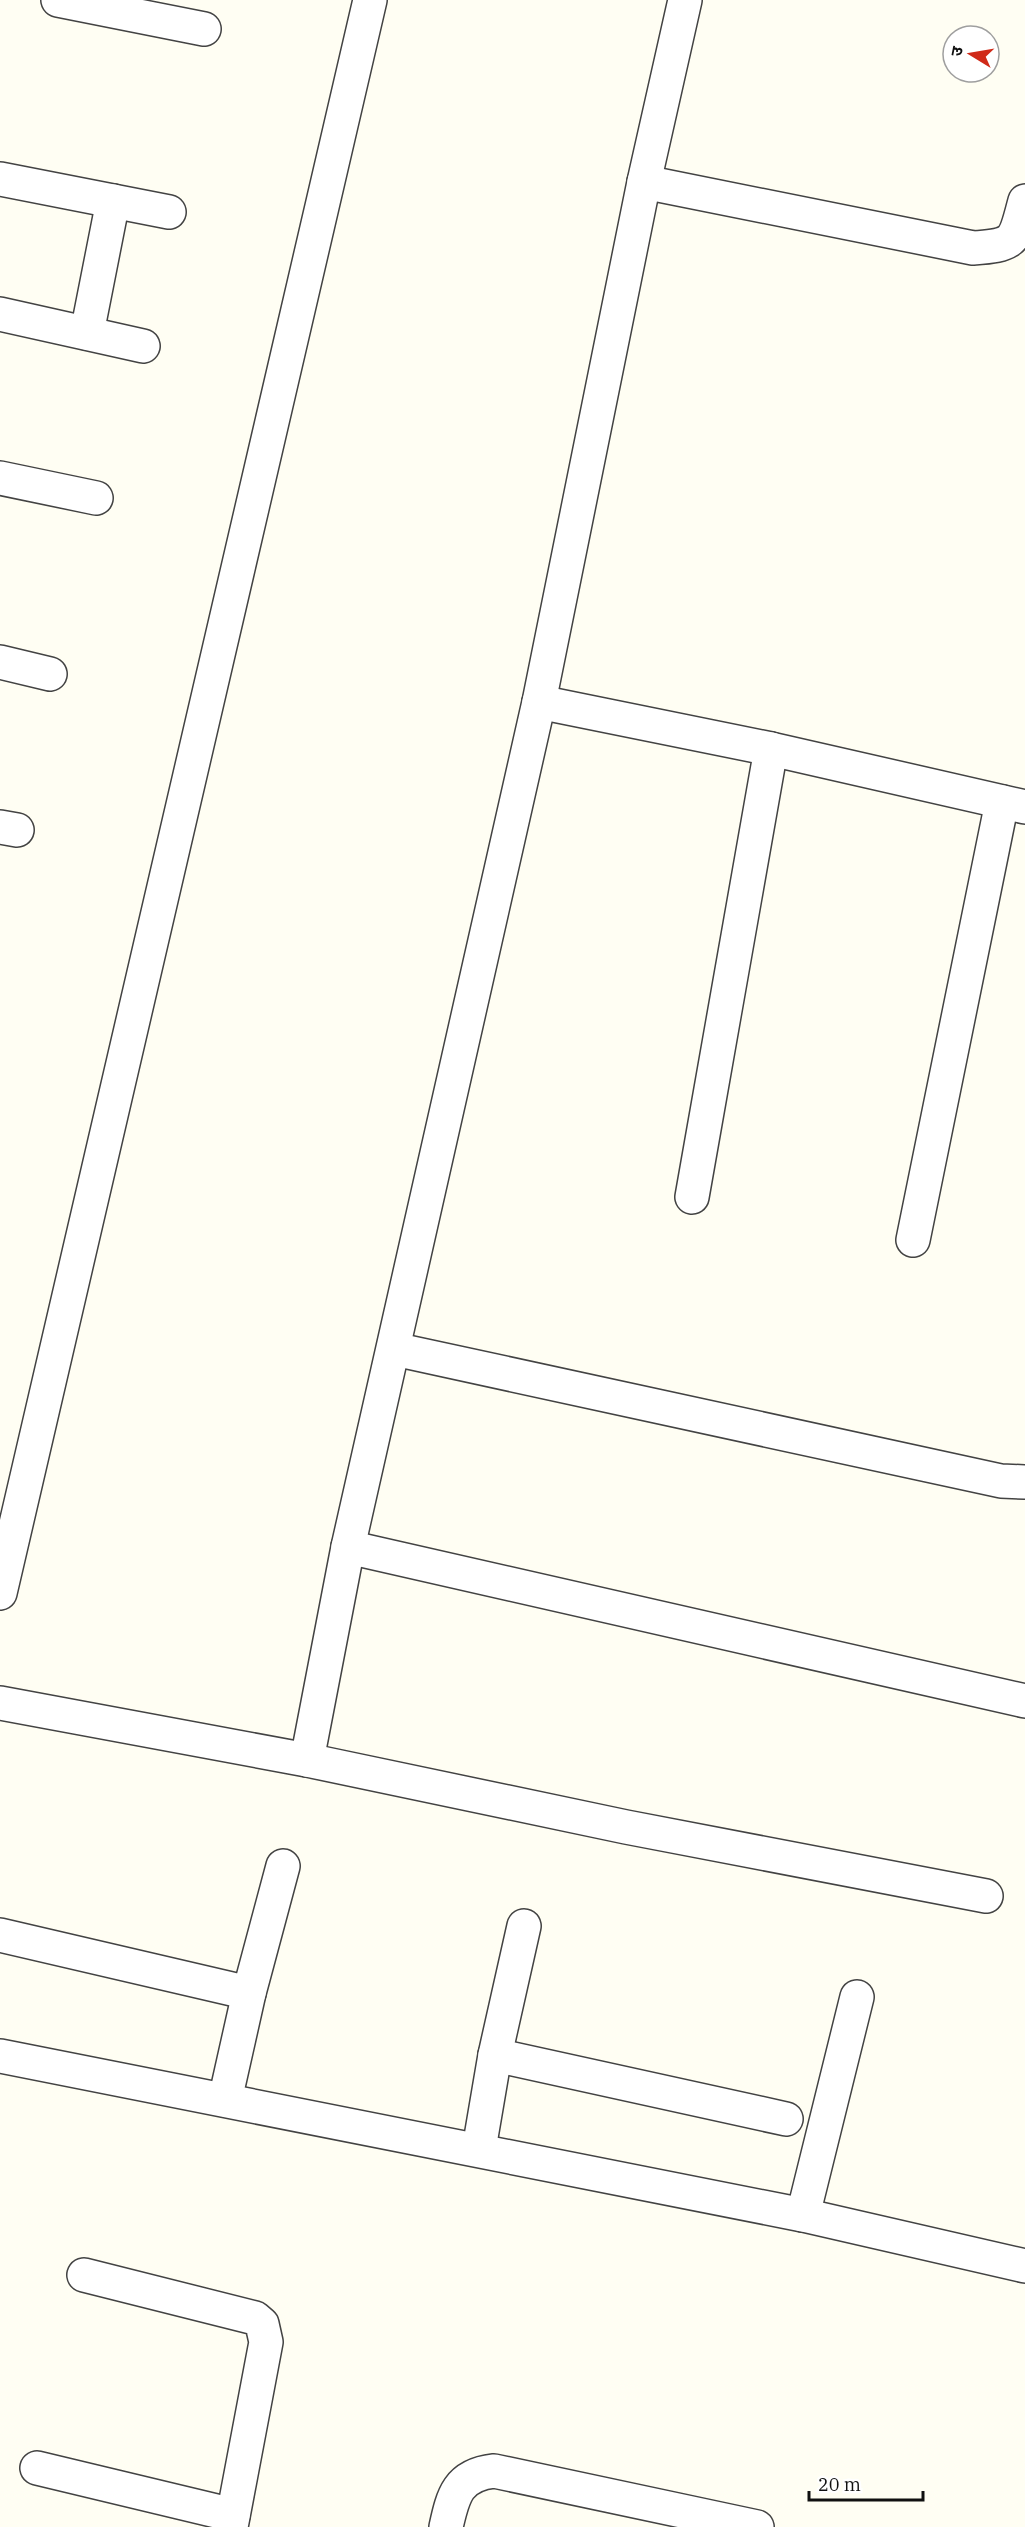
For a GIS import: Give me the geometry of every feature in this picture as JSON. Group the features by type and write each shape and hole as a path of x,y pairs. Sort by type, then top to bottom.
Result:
{"street":[{"path":"58,0 204,29"},
{"path":"0,1593 370,0"},
{"path":"307,1760 348,1547 539,702 644,182 685,0"},
{"path":"0,179 169,212"},
{"path":"644,182 973,248 999,246 1010,241 1017,233 1025,201"},
{"path":"87,333 113,201"},
{"path":"0,314 143,346"},
{"path":"0,478 96,498"},
{"path":"0,662 50,674"},
{"path":"539,702 771,749 1014,805 913,1240"},
{"path":"693,1197 771,749"},
{"path":"394,1349 990,1478 1025,1482"},
{"path":"348,1547 1025,1701"},
{"path":"0,1703 307,1760 615,1825 986,1896"},
{"path":"225,2100 249,1993 283,1866"},
{"path":"479,2149 495,2055 524,1926"},
{"path":"0,1935 249,1993"},
{"path":"803,2215 857,1997"},
{"path":"495,2055 786,2120"},
{"path":"0,2056 479,2149 803,2215 1025,2266"},
{"path":"37,2468 232,2521 266,2342 262,2324 255,2318 84,2275"},
{"path":"446,2527 451,2505 466,2479 479,2472 494,2471 757,2527"}]}
